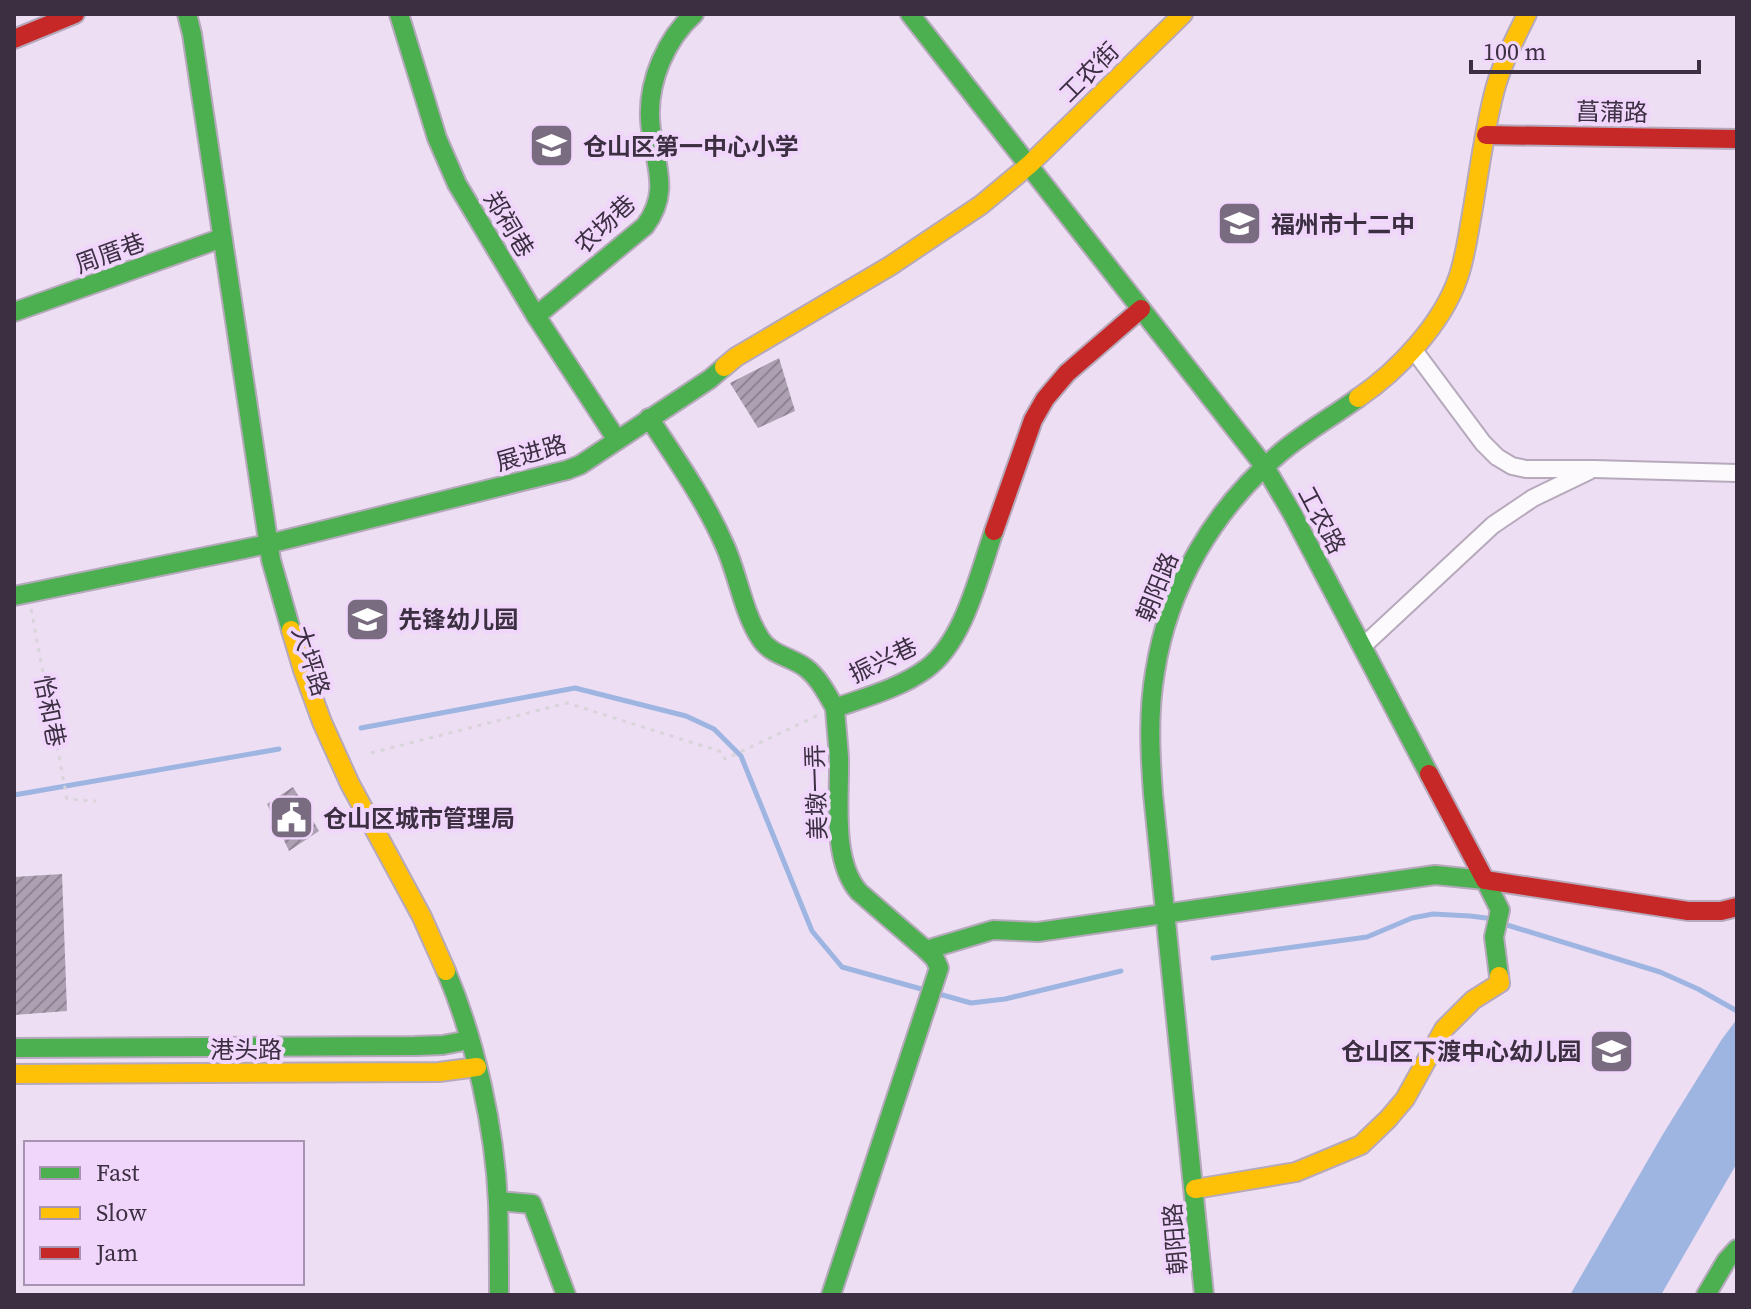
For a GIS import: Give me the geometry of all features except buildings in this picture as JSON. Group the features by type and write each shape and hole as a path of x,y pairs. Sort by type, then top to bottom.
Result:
{"street":[{"path":"14,39 75,14"},
{"path":"176,14 176,40 214,240"},
{"path":"187,14 192,34 214,240"},
{"name":"郑祠巷","path":"399,14 437,138 457,184 536,316 617,440"},
{"name":"农场巷","path":"536,316 645,226 656,212 661,185 650,123 652,98 668,45 694,14"},
{"name":"工农路","path":"910,14 1265,467 1500,910 1494,937 1500,983 1473,1000 1444,1029 1405,1099 1367,1141 1303,1170 1195,1189"},
{"name":"工农街","path":"1029,165 1183,14"},
{"name":"朝阳路","path":"1204,1295 1154,796 1152,693 1159,648 1179,587 1203,543 1228,508 1265,467 1292,444 1387,376 1403,361 1449,298 1459,278 1495,89 1527,14"},
{"name":"菖蒲路","path":"1486,135 1737,139"},
{"name":"展进路","path":"21,595 261,545 567,470 594,457 710,379 736,357 890,266 981,205 1029,165"},
{"name":"周厝巷","path":"14,312 214,240"},
{"name":"大坪路","path":"214,240 261,545 293,639 314,723 423,952 463,1041 470,1068 471,1102 482,1185 483,1295"},
{"name":"振兴巷","path":"649,418 707,509 733,563 758,637 770,649 791,658 813,674 835,708 918,674 935,662 949,645 963,619 1033,420 1045,399 1067,373 1141,309"},
{"path":"1413,349 1483,443 1512,466 1526,469 1737,473"},
{"path":"1362,647 1493,525 1533,498 1594,469"},
{"name":"美墩一弄","path":"831,1295 939,968 926,950 859,892 846,869 840,837 835,708"},
{"path":"926,950 993,930 1038,932 1435,875 1688,911 1721,911 1737,907"},
{"name":"港头路","path":"14,1048 400,1046 443,1045 463,1041"},
{"path":"470,1068 488,1113 498,1201 499,1295"},
{"name":"港头路","path":"14,1074 429,1073 470,1068"},
{"path":"498,1201 532,1204 566,1295"},
{"path":"1706,1295 1726,1261 1737,1249"}],"path":[{"name":"怡和巷","path":"21,595 67,799 96,801"},
{"path":"371,753 567,703 722,752 725,759 835,708"}],"water":[{"path":"1737,1019 1737,1163 1661,1295 1570,1295 1663,1134"}],"waterway":[{"path":"361,728 575,688 686,716 714,729 741,756 812,931 842,967 925,990"},
{"path":"14,795 279,749"},
{"path":"1213,958 1367,937 1412,918 1433,914 1486,918"},
{"path":"1507,925 1660,972 1737,1011"},
{"path":"939,994 971,1003 1005,999 1121,971"}],"traffic: fast":[{"path":"187,14 271,560 291,630"},
{"path":"399,14 437,138 457,184 536,316 617,440"},
{"path":"536,316 645,226 653,212 658,199 659,174 650,119 652,90 667,48 694,14"},
{"path":"910,14 1265,467 1429,774"},
{"path":"14,312 222,238"},
{"path":"14,596 268,544 567,470 580,465 724,367"},
{"path":"1204,1295 1153,794 1150,717 1155,672 1161,641 1183,580 1214,525 1255,476 1279,454 1358,398"},
{"path":"649,418 690,480 717,529 730,557 749,617 760,638 769,648 811,672 835,708 905,682 939,657 951,642 969,606 994,531"},
{"path":"831,1295 939,968 935,959 859,892 850,879 844,863 839,828 835,708"},
{"path":"926,950 993,930 1038,932 1435,875 1485,880 1500,910 1494,937 1499,976"},
{"path":"446,971 474,1055 493,1145 498,1203 499,1295"},
{"path":"14,1048 415,1046 469,1040"},
{"path":"498,1201 532,1204 566,1295"},
{"path":"1706,1295 1726,1261 1737,1249"}],"traffic: slow":[{"path":"724,367 890,266 981,205 1029,165 1183,14"},
{"path":"1358,398 1417,345 1451,295 1465,252 1494,93 1504,62 1527,14"},
{"path":"291,630 322,722 350,784 422,917 446,971"},
{"path":"1195,1189 1296,1172 1361,1145 1405,1099 1444,1029 1473,1000 1500,983 1499,976"},
{"path":"14,1074 439,1072 477,1067"}],"traffic: jam":[{"path":"14,39 75,14"},
{"path":"1486,135 1737,139"},
{"path":"994,531 1033,420 1045,399 1067,373 1141,309"},
{"path":"1429,774 1485,880 1688,911 1721,911 1737,907"}],"place":[{"name":"仓山区第一中心小学","path":"552,146"},
{"name":"福州市十二中","path":"1240,224"},
{"name":"先锋幼儿园","path":"367,619"},
{"name":"仓山区城市管理局","path":"292,818"},
{"name":"仓山区下渡中心幼儿园","path":"1612,1051"}]}
